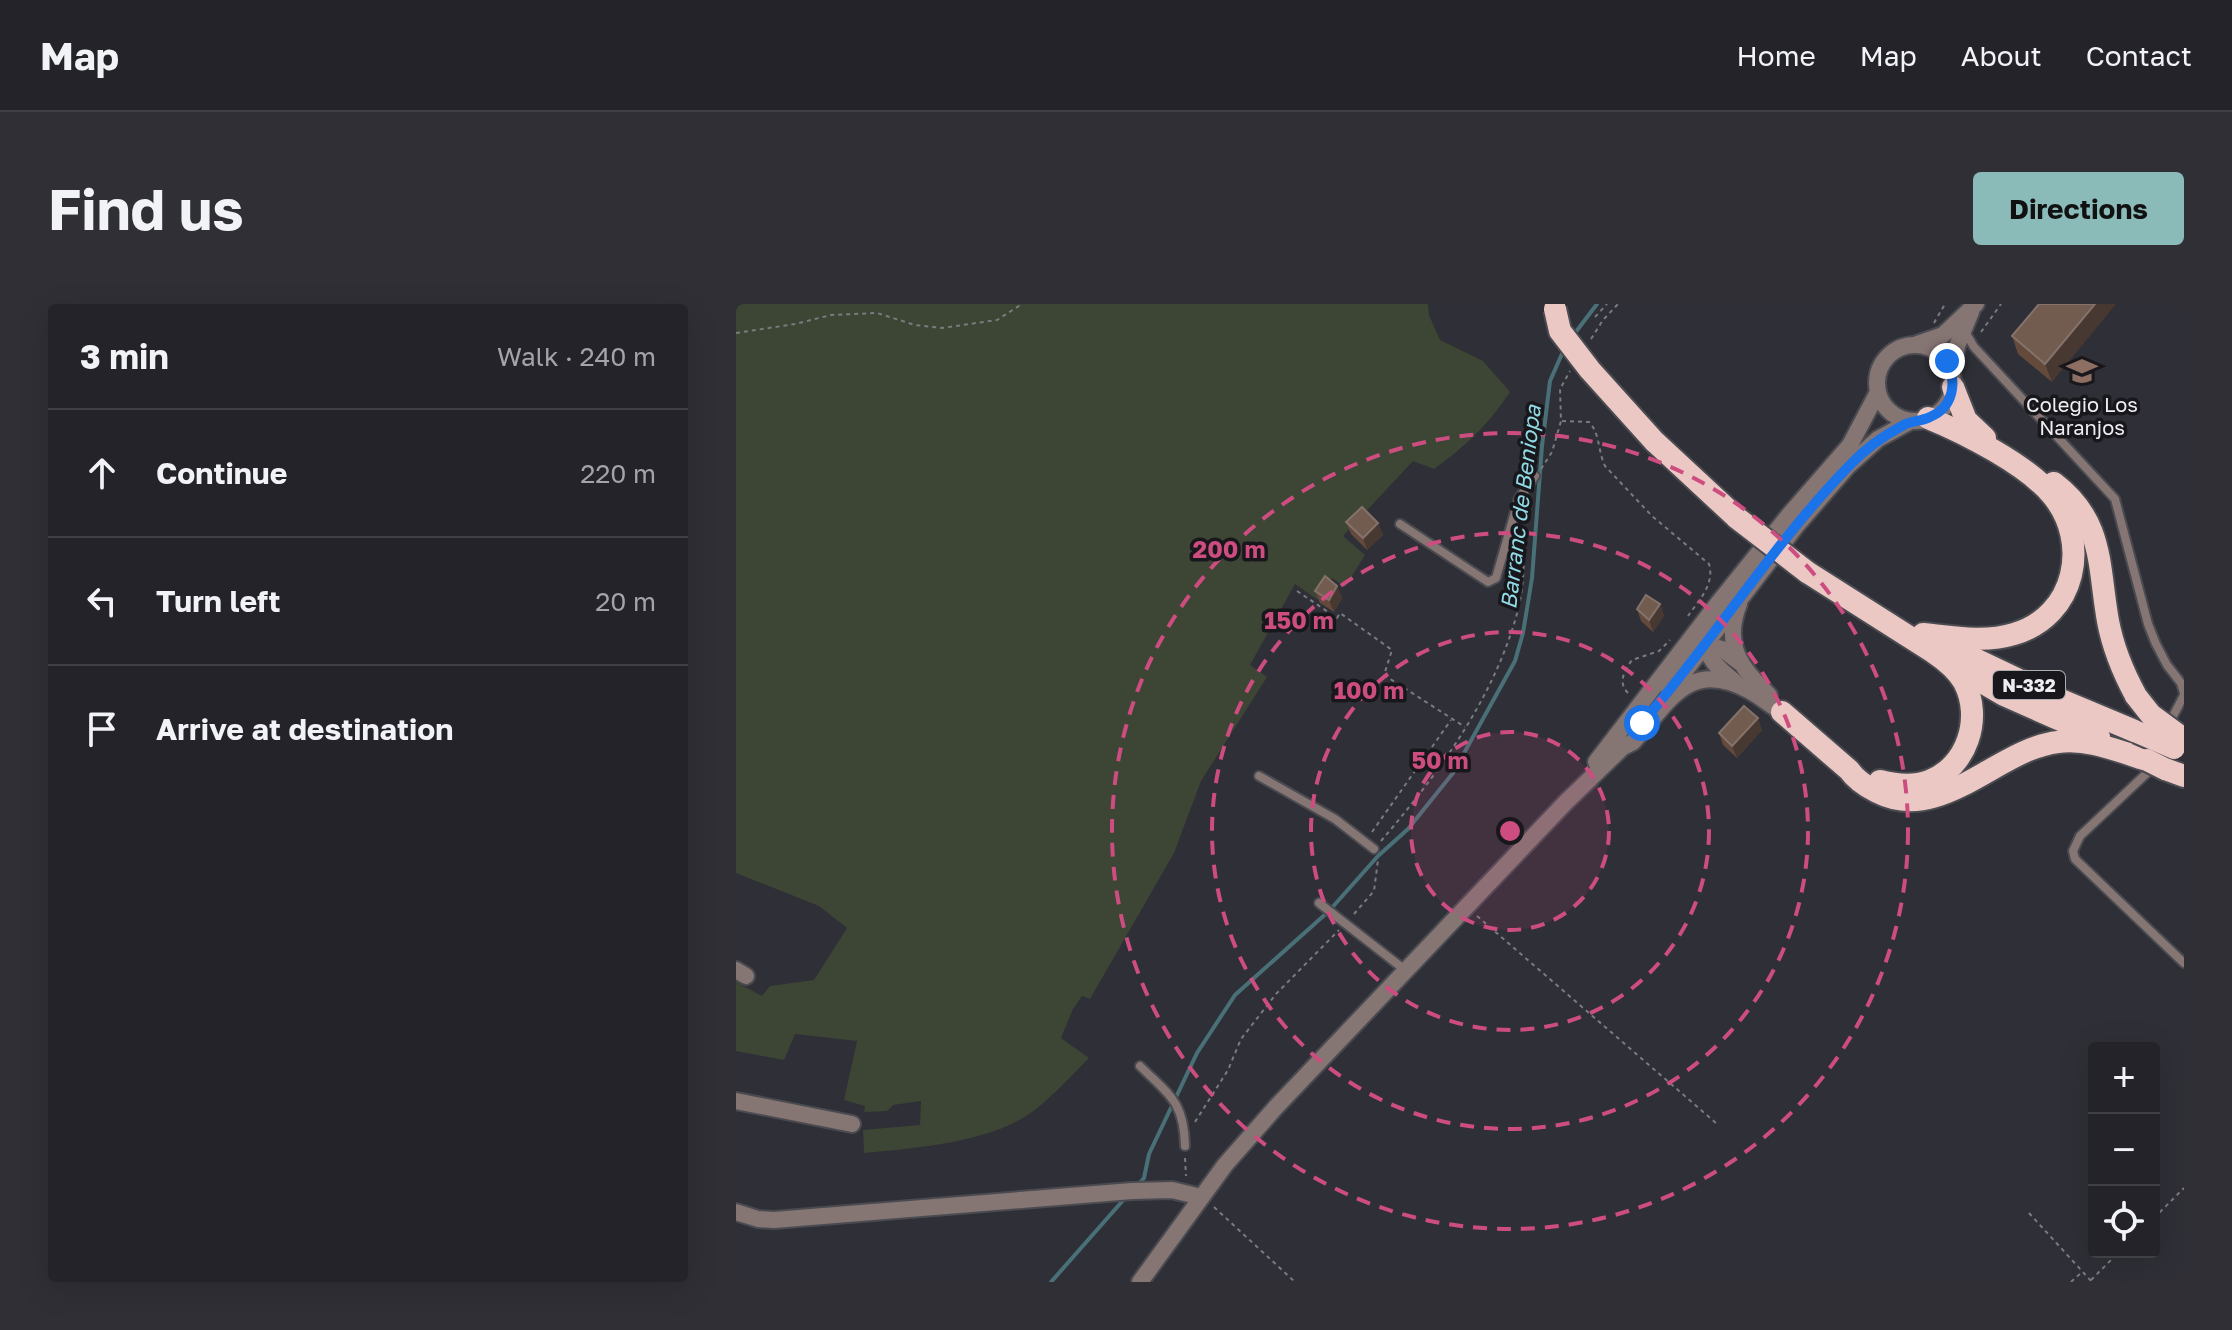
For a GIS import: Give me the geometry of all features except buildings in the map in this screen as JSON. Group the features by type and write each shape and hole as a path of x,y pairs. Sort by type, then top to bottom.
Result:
{"highway":[{"name":"N-332","path":"1553,307 1560,331 1590,370 1740,513 1810,567 1923,634 2063,701 2137,732 2169,756"},
{"path":"1952,380 1966,420 1978,433 2065,492 2088,520 2097,547 2114,649 2136,696 2151,715 2169,756"},
{"path":"1920,420 1966,435 2040,482 2057,501 2070,524 2075,553 2066,589 2059,601 2050,613 2030,627 1994,638 1923,634"},
{"path":"1810,567 1944,660 2004,695 2118,745 2169,756"},
{"path":"1849,770 1887,783 1913,785 1929,781 1951,767 1965,748 1973,714 1965,684 1944,660"},
{"path":"1782,712 1849,770 1856,780 1885,796 1911,800 1939,796 2023,752 2058,742 2088,742 2169,756"}],"street":[{"path":"1140,1282 1194,1195 1566,802 1623,747 1797,525 1848,466 1878,439 1945,406 1957,346 1975,305"},
{"path":"1920,420 1890,411 1878,392 1877,380 1885,359 1904,346 1943,335 1975,305"},
{"path":"1915,344 1938,352 1947,361 1952,380"},
{"path":"1566,802 1739,577 1839,457 1858,432 1878,392"},
{"path":"1782,712 1741,687 1712,660 1704,643 1705,633 1828,478 1839,457"},
{"path":"1739,662 1733,631 1734,617 1744,593"},
{"path":"1626,724 1637,718 1697,643 1722,649 1739,662 1754,682 1775,700 1782,712"},
{"path":"1623,747 1633,742 1683,687 1694,681 1705,678 1741,687"},
{"path":"736,1101 852,1124"},
{"path":"736,1212 774,1220 1132,1191 1172,1190 1194,1195"},
{"path":"736,1227 758,1219"}],"lane":[{"path":"1964,329 1974,347 2115,499 2148,624 2167,665 2181,683 2184,694 2169,756 2080,836 2073,851 2075,859 2184,963"},
{"path":"1400,524 1488,582 1496,578 1519,498 1535,476"},
{"path":"1259,776 1335,819 1374,849"},
{"path":"1319,903 1406,971"},
{"path":"1140,1066 1180,1108 1185,1126 1185,1146"}],"path":[{"path":"736,333 831,315 877,313 915,325 942,328 997,320 1022,304"},
{"path":"1595,317 1607,304"},
{"path":"1585,348 1603,320 1618,304"},
{"path":"1981,332 2001,304"},
{"path":"1535,476 1552,452 1561,421 1560,389 1572,366"},
{"path":"1561,421 1589,422 1595,428 1600,457 1605,466 1652,516 1709,564 1712,576 1709,584 1684,622"},
{"path":"1295,1282 1194,1195 1185,1146 1193,1126 1228,1070 1241,1039 1276,994 1374,891 1378,856 1374,849 1436,773 1466,728 1500,662 1517,610 1523,574 1524,520"},
{"path":"1297,591 1337,618 1340,613 1392,650 1384,675 1466,728"},
{"path":"1640,705 1624,689 1622,678 1625,670 1632,660 1659,651 1676,633"},
{"path":"1366,841 1452,719"},
{"path":"1467,907 1716,1123"},
{"path":"2160,1212 2184,1188"},
{"path":"2029,1213 2091,1281 2113,1258"},
{"path":"2071,1282 2083,1272"}],"green space":[{"path":"736,304 1428,304 1429,315 1440,340 1483,361 1510,392 1476,434 1434,469 1413,461 1343,536 1365,555 1345,587 1332,578 1318,600 1295,584 1250,665 1267,677 1201,781 1174,853 1090,999 1082,996 1073,1009 1061,1038 1089,1058 1036,1109 999,1130 977,1137 864,1153 863,1130 920,1125 921,1101 893,1105 887,1111 864,1112 865,1106 844,1100 857,1041 795,1034 784,1060 736,1051 736,982 762,996 770,986 814,980 847,928 819,906 736,873"}],"waterway":[{"name":"Barranc de Beniopa","path":"1572,337 1597,304"},
{"name":"Barranc de Beniopa","path":"1138,1185 1144,1178 1149,1154 1197,1053 1235,995 1329,911 1378,856 1408,829 1453,773 1515,661 1532,578 1550,381 1565,347"},
{"name":"Barranc de Beniopa","path":"1051,1282 1126,1197"}],"place":[{"name":"Colegio Los Naranjos","path":"2082,371"}],"route":[{"path":"1642,723 1797,525 1848,466 1878,439 1911,421 1937,414 1945,406 1953,387 1947,361"}]}
